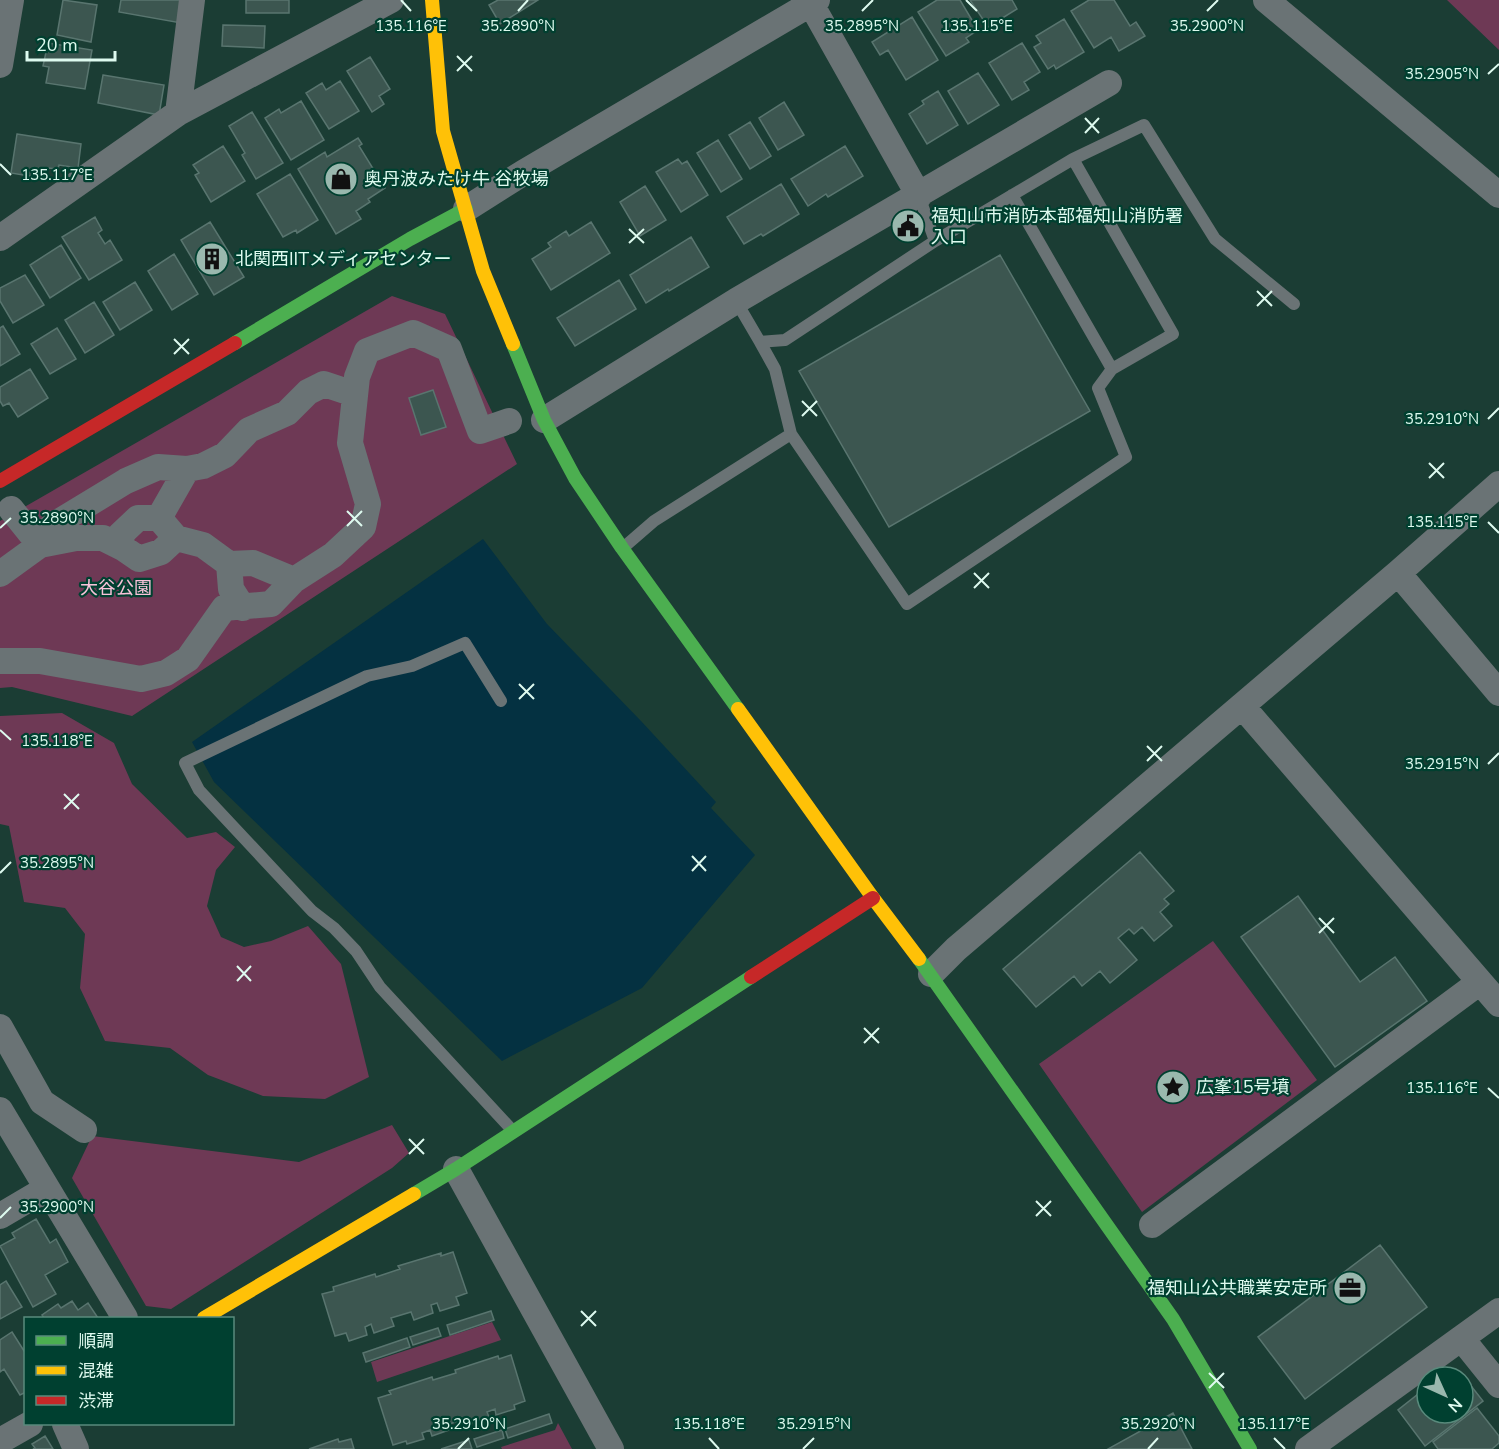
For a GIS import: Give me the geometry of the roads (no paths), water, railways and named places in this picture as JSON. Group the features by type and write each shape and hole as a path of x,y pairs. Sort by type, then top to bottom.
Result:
{"street":[{"path":"0,65 11,0"},
{"path":"178,113 192,0"},
{"path":"0,238 178,113 391,0"},
{"path":"432,0 443,131 483,271 544,420 575,478 622,548 873,898 931,974 1173,1319 1250,1449"},
{"path":"1266,0 1499,195"},
{"path":"0,481 410,239 466,209 523,172 814,2 919,196"},
{"path":"544,420 736,302 1109,83"},
{"path":"0,661 40,661 141,679 166,672 188,659 224,608 271,604 294,580 333,555 363,527 368,504 350,443 357,377 368,351 414,333 449,349 480,431 509,421"},
{"path":"0,574 40,545 52,526 126,481 158,467 187,469 203,466 225,455 249,430 287,413 308,392 324,384 354,394"},
{"path":"159,518 187,469"},
{"path":"931,974 956,949 1398,573 1499,484"},
{"path":"11,509 40,545"},
{"path":"123,548 120,535 138,518 159,518 176,538 203,545 229,564 253,563 294,580"},
{"path":"40,545 76,538 103,538 139,559 161,552 176,538"},
{"path":"229,564 231,589 243,608"},
{"path":"1398,573 1499,693"},
{"path":"1242,706 1499,1004"},
{"path":"206,1317 456,1169 873,898"},
{"path":"1152,1225 1480,982"},
{"path":"0,1028 42,1102 84,1130"},
{"path":"0,1110 124,1317"},
{"path":"456,1169 611,1449"},
{"path":"0,1216 46,1189"},
{"path":"1308,1449 1462,1340 1499,1311"},
{"path":"1462,1340 1499,1386"},
{"path":"0,1441 28,1425"},
{"path":"65,1425 76,1449"}],"lane":[{"path":"760,342 785,340 935,241 1073,159 1144,125 1215,239 1294,304"},
{"path":"736,302 775,369 791,434 907,604 1126,457 1098,388 1112,369 1173,334 1073,159"},
{"path":"1012,195 1112,369"},
{"path":"919,196 935,241"},
{"path":"622,548 654,521 791,434"},
{"path":"501,701 465,643 412,666 367,676 185,763 199,789 312,911 334,928 356,951 380,987 514,1132"}],"water":[{"path":"483,539 547,624 716,802 711,808 755,855 642,988 502,1061 214,782 192,742"}],"place":[{"name":"奥丹波みたけ牛 谷牧場","path":"341,179"},
{"name":"福知山市消防本部福知山消防署 入口","path":"908,226"},
{"name":"北関西IITメディアセンター","path":"212,259"},
{"name":"広峯15号墳","path":"1173,1087"},
{"name":"福知山公共職業安定所","path":"1350,1288"}],"park label":[{"name":"大谷公園","path":"116,588"}]}
